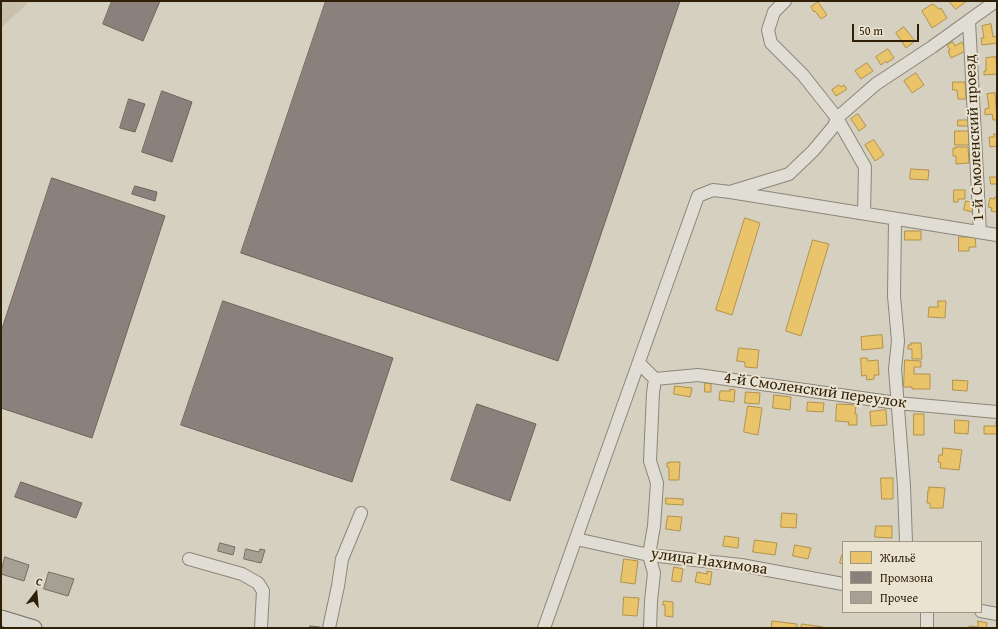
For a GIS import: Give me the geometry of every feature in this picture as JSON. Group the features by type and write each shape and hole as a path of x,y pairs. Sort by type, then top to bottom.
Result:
{"main road":[{"path":"1,618 34,628"}],"street":[{"path":"784,1 774,12 768,30 771,43 803,75 837,118 866,167 864,213"},
{"path":"730,192 789,174 813,151 834,126 837,118 876,84 996,1"},
{"name":"1-й Смоленский проезд","path":"969,21 980,232"},
{"path":"544,628 698,196 713,190 730,192 997,235"},
{"path":"895,219 894,296 898,341 895,369 904,486 906,541"},
{"path":"639,363 655,379 650,461 657,483 654,526 649,555 654,573 650,628"},
{"name":"4-й Смоленский переулок","path":"655,379 698,375 897,403 997,412"},
{"path":"329,628 342,559 361,514"},
{"name":"улица Нахимова","path":"576,539 649,555 741,565 842,584"},
{"path":"190,558 242,574 258,583 262,591 261,628"},
{"path":"982,611 997,614"},
{"path":"927,613 927,628"}],"shaded area":[{"path":"1,1 30,1 1,28"}],"building: Жильё":[{"path":"949,1 967,1 956,9"},
{"path":"818,2 827,15 821,19 811,7"},
{"path":"933,4 939,9 941,8 947,18 932,28 922,11"},
{"path":"991,24 993,37 997,36 997,43 982,45 981,38 984,38 982,26"},
{"path":"904,27 915,41 906,48 896,33"},
{"path":"953,42 955,46 962,42 966,51 951,58 948,51 950,50 947,45"},
{"path":"888,49 894,58 881,65 876,57"},
{"path":"996,57 997,74 984,75 984,71 986,71 986,58"},
{"path":"867,63 873,71 861,79 855,71"},
{"path":"916,73 924,85 912,93 904,81"},
{"path":"953,82 965,82 966,99 958,99 957,90 953,90"},
{"path":"839,85 841,87 844,85 847,89 836,96 832,90"},
{"path":"995,93 997,120 993,120 992,114 985,115 985,109 989,108 987,94"},
{"path":"858,114 866,126 859,131 851,119"},
{"path":"958,120 970,120 970,126 958,126"},
{"path":"955,131 969,131 969,145 955,145"},
{"path":"994,134 997,134 997,146 990,147 989,137 994,137"},
{"path":"874,140 884,155 875,161 865,145"},
{"path":"968,147 969,163 956,164 956,156 953,156 953,148"},
{"path":"911,169 929,170 928,180 910,179"},
{"path":"990,177 997,177 997,184 991,184"},
{"path":"954,190 965,190 965,199 958,199 958,202 954,202"},
{"path":"997,197 997,212 991,211 992,208 988,207 990,198 994,199"},
{"path":"966,201 974,203 972,212 964,210"},
{"path":"745,218 760,223 732,315 716,310"},
{"path":"905,231 921,231 921,240 905,240"},
{"path":"959,237 975,237 976,247 969,247 969,251 959,251"},
{"path":"813,240 829,244 801,336 786,331"},
{"path":"938,301 946,301 945,318 928,317 929,307 938,307"},
{"path":"882,335 883,348 862,350 861,337"},
{"path":"911,343 921,343 922,359 912,359 912,349 908,349 908,345 911,345"},
{"path":"739,348 759,350 757,368 745,367 745,362 737,361"},
{"path":"861,358 867,358 868,361 878,360 879,375 874,375 874,379 867,380 866,375 862,376"},
{"path":"905,360 921,361 921,367 914,367 914,374 930,374 930,389 912,389 912,387 904,387"},
{"path":"953,380 968,381 967,391 953,390"},
{"path":"705,383 711,384 711,392 705,392"},
{"path":"675,386 692,388 690,397 674,394"},
{"path":"730,389 735,390 734,402 719,400 720,391 730,391"},
{"path":"746,392 760,393 759,404 745,403"},
{"path":"774,395 791,397 790,410 773,408"},
{"path":"808,402 824,403 823,412 807,411"},
{"path":"837,404 856,405 855,414 857,414 857,425 848,425 849,422 836,421"},
{"path":"748,406 762,408 758,435 744,432"},
{"path":"886,410 887,425 871,426 870,412"},
{"path":"914,414 924,414 924,435 914,435"},
{"path":"955,420 969,421 968,434 955,433"},
{"path":"996,422 997,434 984,434 984,426 996,426"},
{"path":"943,448 962,450 959,470 940,468 941,463 938,462 939,455 942,455"},
{"path":"680,462 679,480 669,480 669,468 667,467 667,463"},
{"path":"881,478 893,478 893,499 882,499"},
{"path":"929,487 945,488 943,508 930,508 930,503 927,503"},
{"path":"666,498 683,499 683,505 666,504"},
{"path":"782,513 797,514 796,528 781,527"},
{"path":"668,516 682,517 680,531 666,529"},
{"path":"876,526 892,526 892,538 875,537"},
{"path":"725,536 739,538 738,548 723,546"},
{"path":"755,540 777,543 775,555 753,552"},
{"path":"795,545 811,548 808,559 793,556"},
{"path":"624,559 638,561 635,584 621,582"},
{"path":"674,567 683,569 681,582 672,581"},
{"path":"707,571 712,572 710,585 695,582 697,572 707,574"},
{"path":"624,597 639,598 637,616 623,615"},
{"path":"664,601 673,602 673,617 665,616 665,605 663,605"},
{"path":"772,621 797,624 797,628 772,628"},
{"path":"978,621 987,623 986,628 969,628 969,626 978,627"},
{"path":"802,624 823,627 823,628 801,628"}],"building: Промзона":[{"path":"112,1 160,1 143,41 103,24"},
{"path":"326,1 680,1 558,361 241,253"},
{"path":"162,91 192,102 172,162 142,152"},
{"path":"129,99 145,104 135,132 120,128"},
{"path":"52,178 165,216 92,438 1,408 1,332"},
{"path":"135,186 157,192 155,201 132,194"},
{"path":"223,301 393,358 352,482 181,425"},
{"path":"477,404 536,424 510,501 451,480"},
{"path":"21,482 82,503 76,518 15,497"}],"building: Прочее":[{"path":"220,543 235,547 233,555 218,551"},
{"path":"246,549 259,552 260,549 265,550 261,563 244,559"},
{"path":"5,557 29,565 24,581 1,574"},
{"path":"49,572 74,579 68,596 44,589"},
{"path":"310,626 320,627 320,628 310,628"}]}
